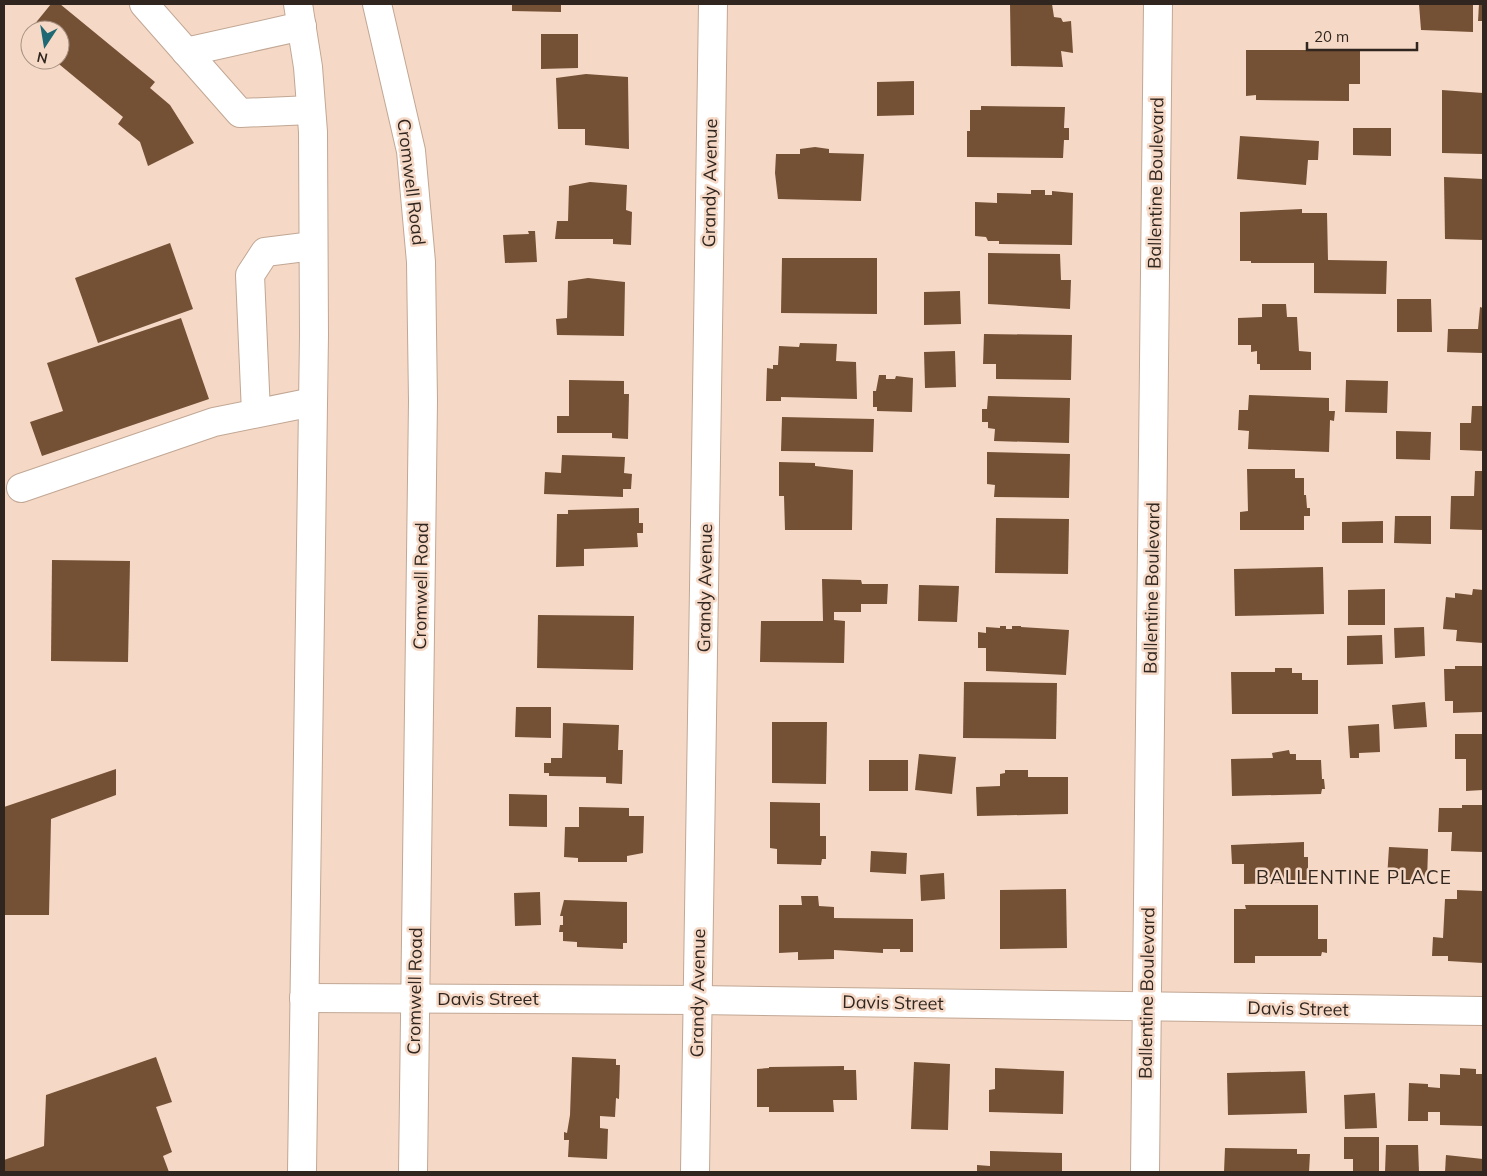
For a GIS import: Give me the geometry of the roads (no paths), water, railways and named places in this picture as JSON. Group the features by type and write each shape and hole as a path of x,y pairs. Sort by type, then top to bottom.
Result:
{"street":[{"path":"144,4 240,113 311,110"},
{"name":"Cromwell Road","path":"377,4 411,151 421,262 423,401 413,1172"},
{"name":"Grandy Avenue","path":"695,1172 713,4"},
{"name":"Ballentine Boulevard","path":"1145,1172 1158,4"},
{"path":"186,52 300,15 308,67 311,110 313,246 313,402 302,1172"},
{"path":"256,413 250,275 265,252 313,246"},
{"path":"21,488 214,422 313,402"},
{"name":"Davis Street","path":"304,998 698,1000 1146,1008 1483,1011"}],"district":[{"name":"BALLENTINE PLACE","path":"1354,877"}]}
